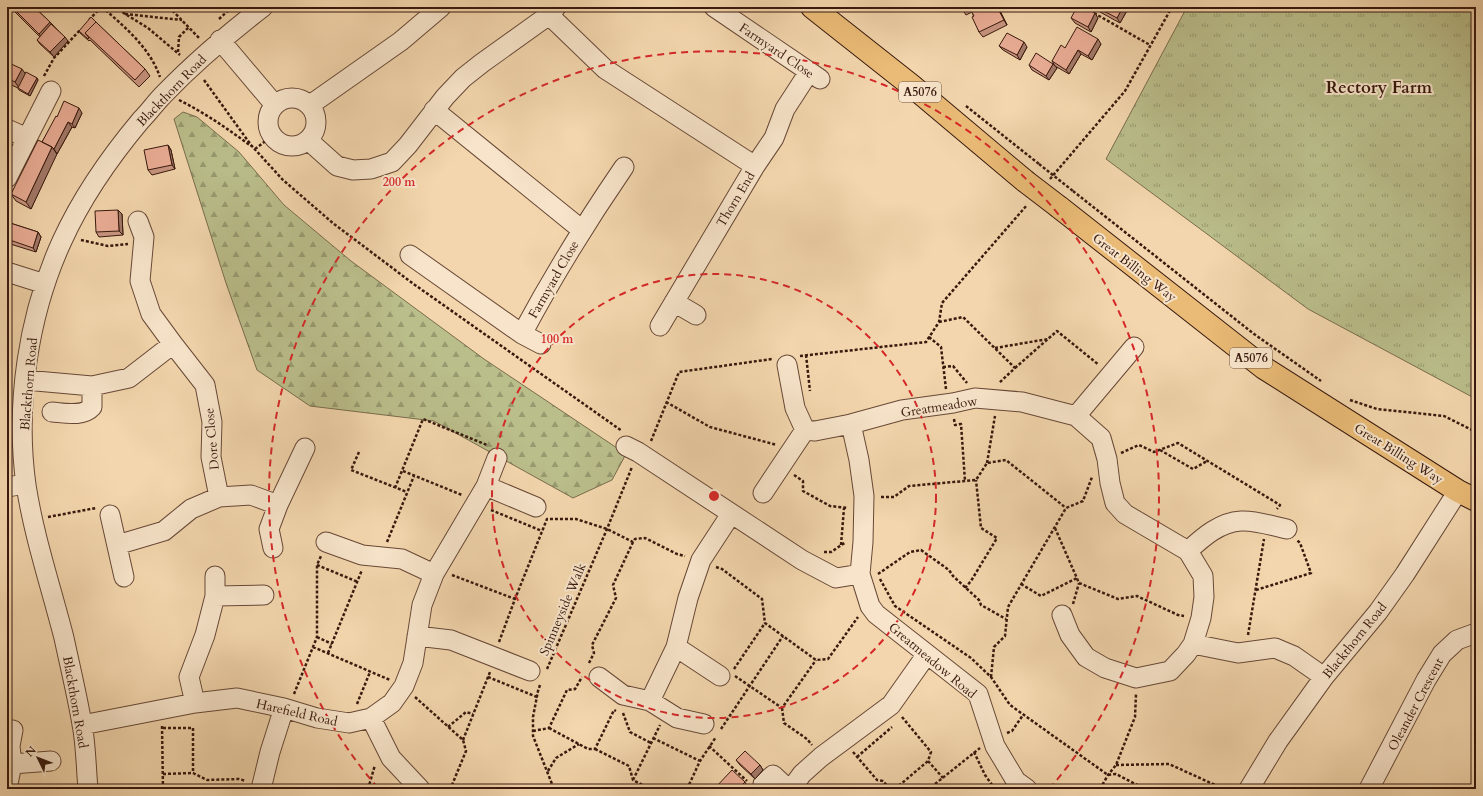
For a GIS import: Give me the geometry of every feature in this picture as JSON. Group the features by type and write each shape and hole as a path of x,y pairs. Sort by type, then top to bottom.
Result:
{"main road":[{"name":"Great Billing Way","path":"812,7 912,86 1029,190 1058,207 1264,368 1467,496"}],"street":[{"name":"Blackthorn Road","path":"88,789 82,725 63,637 44,568 26,484 22,428 25,380 32,330 45,284 66,233 86,196 120,146 166,92 215,45 263,7"},
{"path":"310,105 402,41 441,7"},
{"name":"Farmyard Close","path":"714,7 814,75"},
{"path":"308,140 337,166 353,170 370,170 392,162 408,145 434,110 463,78 552,11 605,70 755,166"},
{"path":"215,45 274,104"},
{"name":"Thorn End","path":"660,326 755,166 774,138 785,110 814,75"},
{"path":"7,178 51,91"},
{"path":"290,97 298,98 310,105 315,112 317,121 315,129 308,140 301,145 292,146 284,145 272,136 267,122 274,104 281,99 290,97"},
{"name":"Farmyard Close","path":"410,255 522,334 545,290 582,230 434,110"},
{"path":"7,129 27,138"},
{"path":"582,230 624,167"},
{"name":"Dore Close","path":"147,234 140,281 151,314 204,385 212,422 212,457 219,497"},
{"path":"7,272 45,284"},
{"path":"674,302 696,315"},
{"path":"522,334 542,344"},
{"path":"25,380 92,386 129,378 173,344"},
{"path":"1076,416 1134,347"},
{"path":"763,493 806,430 795,408 787,365"},
{"path":"52,412 82,414 88,411 92,407 92,386"},
{"name":"Greatmeadow","path":"806,430 816,431 851,424 902,410 975,398 1022,402 1076,416 1101,438 1107,460 1110,483 1115,503 1125,514 1188,551 1203,576 1204,597 1201,618 1193,644 1186,654 1170,671 1136,678 1105,668 1086,657 1070,635 1062,615"},
{"name":"Greatmeadow Road","path":"851,424 859,460 864,504 863,542 869,574 870,606 876,614 978,694 994,738 995,746 1016,781 1028,789"},
{"path":"273,548 269,530 278,505 305,448"},
{"path":"632,449 802,560 836,578 869,574"},
{"name":"Harefield Road","path":"82,725 162,718 195,703 237,698 286,709 317,718 349,723 371,718 392,703 404,686 413,663 422,605 436,571 480,497 497,458"},
{"path":"7,487 26,484"},
{"path":"117,545 164,531 191,509 219,497 251,495 278,505"},
{"name":"Blackthorn Road","path":"1255,787 1278,741 1324,677 1378,612 1467,496"},
{"path":"480,497 536,507"},
{"path":"650,702 676,647 688,598 701,560 731,514"},
{"path":"110,515 124,577"},
{"path":"1188,551 1204,536 1224,526 1241,521 1287,529"},
{"path":"326,542 362,555 402,558 436,571"},
{"path":"195,703 190,677 206,635 215,596 215,576"},
{"path":"215,596 264,595"},
{"name":"Oleander Crescent","path":"1369,789 1426,680 1442,654 1457,640 1476,633"},
{"path":"417,636 451,640 539,675"},
{"path":"1193,644 1238,652 1275,648 1294,656 1324,677"},
{"path":"676,647 720,676"},
{"path":"756,783 773,775 789,789 802,774 821,757 891,705 927,654"},
{"path":"591,671 623,695 627,705 650,702 677,718 704,724"},
{"path":"261,787 270,752 286,709"},
{"path":"371,718 391,758 420,789"},
{"path":"7,788 12,764 10,746 13,730"},
{"path":"12,764 51,761"}],"path":[{"path":"51,91 39,86 54,58 102,7 129,31 155,63 166,92 225,127 255,149 272,136"},
{"path":"114,7 148,28 179,54 179,38 189,27"},
{"path":"169,7 189,27 215,45"},
{"path":"1057,171 1125,91 1172,7"},
{"path":"1090,11 1150,45"},
{"path":"123,13 182,20"},
{"path":"1039,164 1254,334 1322,381"},
{"path":"963,279 1029,190"},
{"path":"66,233 81,240 108,246 147,234"},
{"path":"939,322 963,317 1015,368"},
{"path":"965,588 971,581 997,538 981,528 976,480 987,463 989,399 999,383 1057,331 1111,375"},
{"path":"929,337 941,347 943,367 955,425 961,424 965,481"},
{"path":"995,348 1048,340"},
{"path":"943,367 953,366 989,399"},
{"path":"1346,398 1378,409 1444,416 1476,432"},
{"path":"666,402 710,427 775,444 785,460 803,481 803,491 830,506 844,508 894,497 909,486 976,480"},
{"path":"395,488 423,419 500,450 497,458"},
{"name":"Spinneyside Walk","path":"554,789 533,736 533,717 539,675 607,529 632,449"},
{"path":"1160,450 1193,469 1208,461"},
{"path":"359,452 351,470 407,492"},
{"path":"987,463 1006,460 1066,508"},
{"path":"403,471 414,476 480,497 542,531"},
{"path":"328,653 358,582 388,537 414,476"},
{"path":"34,520 98,508 110,515"},
{"path":"841,546 844,508"},
{"path":"462,740 488,677 515,599 547,519 576,519 607,529 634,542"},
{"path":"1055,528 1079,583 1118,599 1138,596 1178,615 1201,618"},
{"path":"1256,590 1311,573 1300,543 1287,529"},
{"path":"548,728 567,690 575,689 591,671 594,653 592,645 616,598 613,585 635,539 645,538 677,554 701,560 722,569 762,599 765,623 731,673 782,708"},
{"path":"286,709 317,638 317,564 326,542"},
{"path":"869,574 910,552 921,550 949,570 953,576 979,600 981,605 1006,620"},
{"path":"317,564 358,582"},
{"path":"436,571 515,599"},
{"path":"1021,584 1041,596 1077,578"},
{"path":"765,623 816,660 828,659 860,613 870,606"},
{"path":"687,789 709,746 783,636"},
{"path":"317,638 332,644"},
{"path":"816,660 782,708 784,723 807,739 821,757"},
{"path":"349,723 370,672"},
{"path":"488,677 537,697"},
{"path":"1100,789 1116,765 1135,718 1136,678"},
{"path":"595,749 614,710 627,705 630,732 651,743"},
{"path":"891,705 931,752 928,761 895,789"},
{"path":"448,727 466,712 473,714"},
{"path":"633,780 666,712"},
{"path":"935,789 935,784 974,752 994,738 1012,731 1023,715"},
{"path":"163,789 162,718 193,728 193,773"},
{"path":"857,757 897,723"},
{"path":"533,731 548,728 588,749 595,749 629,766 633,780 650,789"},
{"path":"653,738 700,761"},
{"path":"843,740 877,780 883,781 890,789"},
{"path":"548,772 556,758 579,744"},
{"path":"709,746 756,783"},
{"path":"974,752 985,775 995,789"},
{"path":"928,761 943,778"},
{"path":"1116,765 1169,764 1224,789"},
{"path":"163,774 193,773 207,780 239,779 261,787"},
{"path":"450,789 452,785"}],"green space":[{"path":"1187,7 1476,7 1476,399 1308,309 1106,159"},
{"path":"183,112 197,117 239,152 284,205 351,261 484,359 626,454 612,480 573,498 434,421 310,406 257,370 226,283 174,119"}],"building":[{"path":"12,7 34,7 50,22 39,34"},
{"path":"961,7 969,7 962,10"},
{"path":"969,7 997,7 1004,20 979,32 972,17 974,16"},
{"path":"1077,7 1083,7 1095,13 1088,27 1071,18"},
{"path":"1096,7 1123,7 1117,18"},
{"path":"91,17 96,22 85,33 89,38 88,39 79,31"},
{"path":"96,22 145,69 135,80 85,33"},
{"path":"51,24 65,37 50,52 37,40"},
{"path":"1077,27 1098,39 1088,56 1078,50 1066,70 1052,61 1061,45 1065,48"},
{"path":"1007,33 1024,42 1017,55 999,46"},
{"path":"1036,53 1053,64 1046,76 1029,65"},
{"path":"7,62 22,69 15,82 7,78"},
{"path":"26,72 37,78 28,94 18,88"},
{"path":"64,101 79,108 72,124 68,122 54,149 42,142 56,116 57,117"},
{"path":"38,140 52,147 26,202 11,194"},
{"path":"168,145 172,165 148,170 144,150"},
{"path":"118,210 119,231 96,232 95,211"},
{"path":"7,222 38,232 33,248 7,239"},
{"path":"745,751 760,765 751,774 736,760"},
{"path":"732,770 745,782 738,789 714,789"}],"district":[{"name":"Rectory Farm","path":"1379,87"}]}
